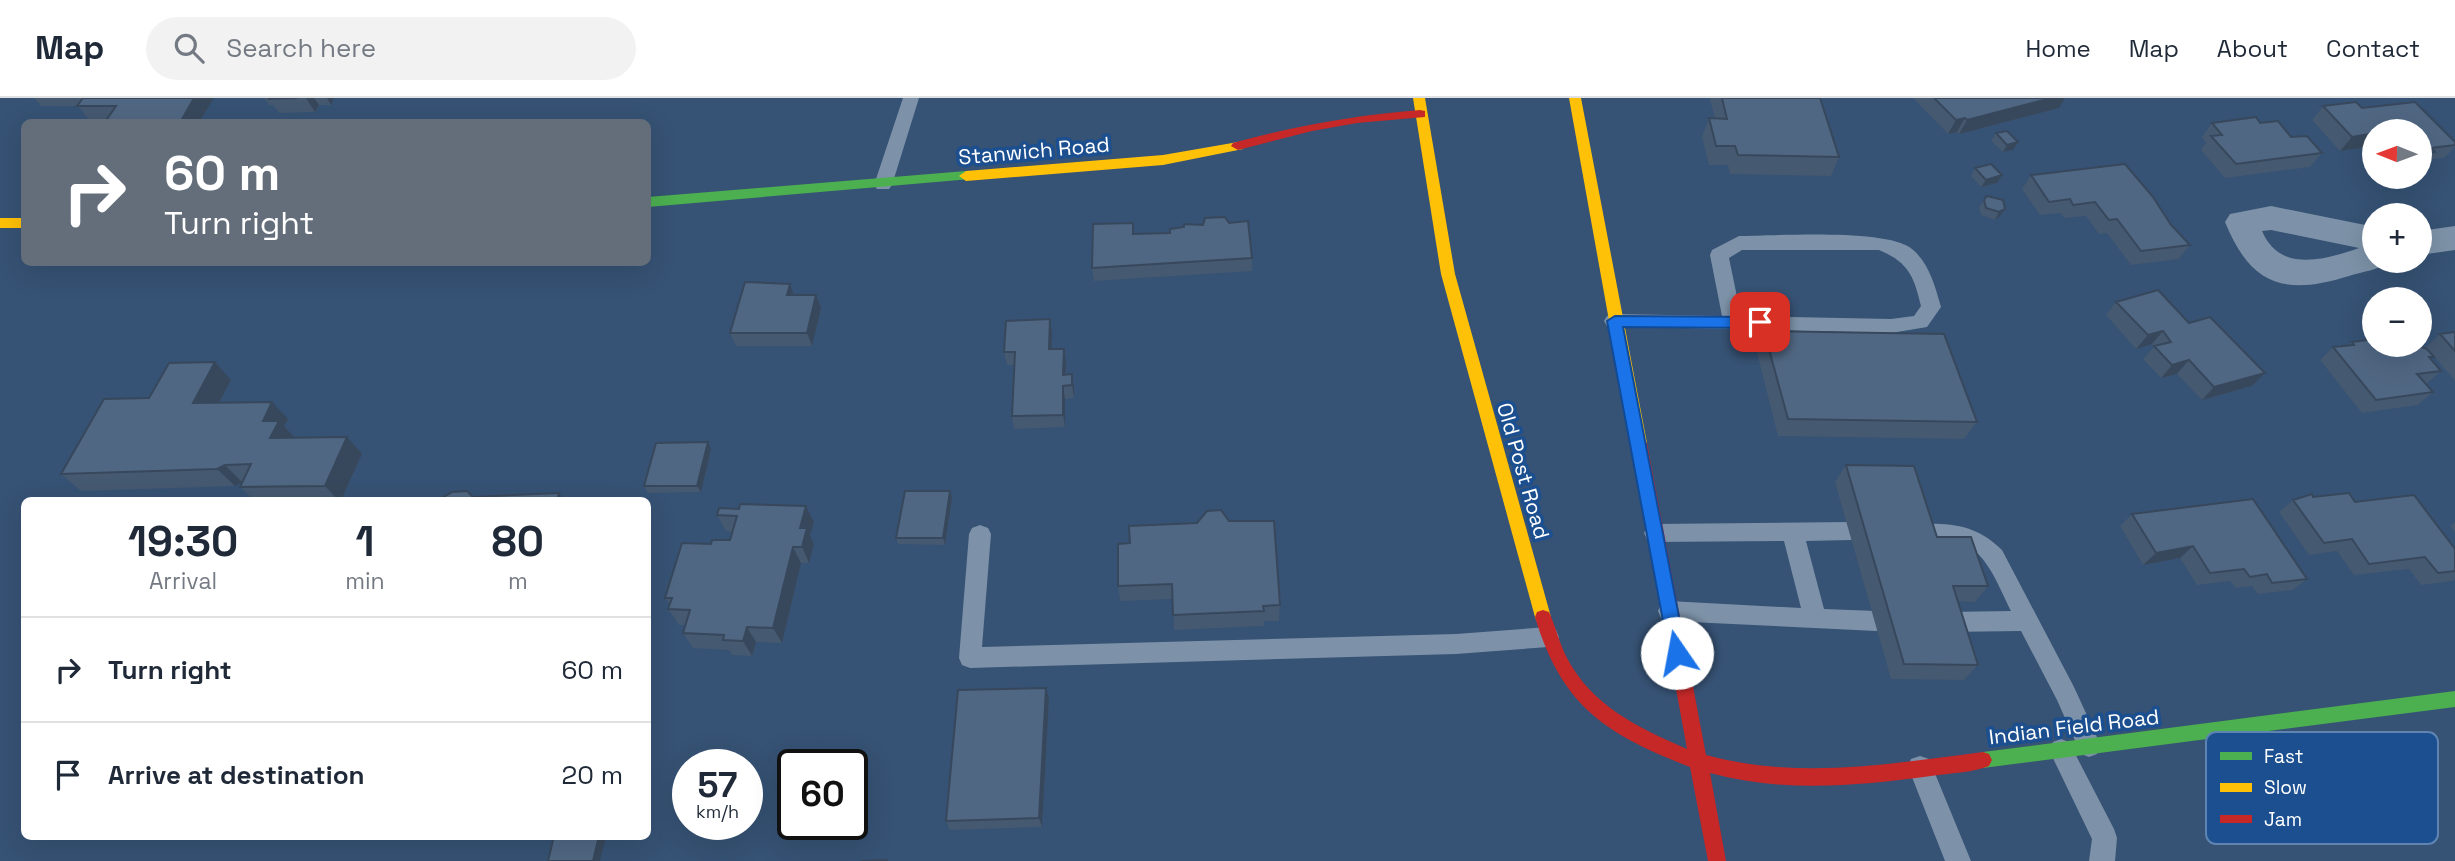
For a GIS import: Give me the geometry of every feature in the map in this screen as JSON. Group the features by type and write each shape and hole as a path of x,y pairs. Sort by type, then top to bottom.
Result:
{"street":[{"path":"1575,98 1717,861"},
{"name":"Stanwich Road","path":"651,202 1163,160 1254,144 1312,127 1420,106"},
{"name":"Old Post Road","path":"1420,106 1448,275 1548,638 1562,674 1579,696 1601,714 1643,739 1699,762"},
{"path":"2362,236 2271,218 2242,222 2248,242 2272,268 2300,275 2328,272 2362,260"},
{"path":"0,223 21,223"},
{"path":"2432,241 2455,238"},
{"name":"Indian Field Road","path":"1699,762 1749,776 1802,780 2061,750 2455,699"}],"lane":[{"path":"883,184 911,98"},
{"path":"1615,321 1734,321 1891,326 1920,322 1931,307 1924,279 1905,253 1881,243 1738,243 1719,255 1734,321"},
{"path":"1654,533 1852,531"},
{"path":"1793,532 1815,618"},
{"path":"1919,533 1963,533 1977,539 1994,557 2089,746"},
{"path":"980,534 970,659 1456,644 1548,638"},
{"path":"1669,611 1876,621"},
{"path":"1946,622 2028,621"},
{"path":"2061,750 2105,838 2102,861"},
{"path":"1920,767 1958,861"}],"building":[{"path":"83,98 194,98 182,119 107,119 116,106 77,106"},
{"path":"1722,98 1820,98 1839,157 1738,155 1735,146 1716,146 1709,118 1727,119"},
{"path":"1934,98 2051,98 1967,120 1956,120"},
{"path":"2356,102 2362,108 2415,102 2432,119 2362,119 2362,135 2352,137 2323,106"},
{"path":"2256,117 2260,123 2278,121 2291,137 2307,136 2322,153 2236,164 2211,136 2222,135 2212,123"},
{"path":"2432,119 2455,142 2455,145 2432,148"},
{"path":"2007,131 2018,142 2007,145 1996,133"},
{"path":"1991,164 2002,175 1986,180 1975,168"},
{"path":"2125,164 2153,197 2171,225 2190,245 2141,251 2117,219 2109,220 2095,202 2073,205 2070,199 2049,202 2031,175"},
{"path":"1987,196 2003,200 2005,209 1999,212 1986,208 1984,200"},
{"path":"1225,217 1229,223 1248,221 1252,258 1092,268 1093,224 1133,223 1133,234 1170,233 1170,229 1184,227 1184,224 1203,225 1205,218"},
{"path":"745,282 790,284 787,295 816,295 807,333 730,333"},
{"path":"2158,290 2189,323 2210,317 2265,373 2214,387 2189,360 2172,365 2154,346 2171,342 2163,331 2148,335 2116,302"},
{"path":"1050,319 1049,349 1064,349 1063,375 1072,374 1072,385 1063,386 1063,415 1012,416 1015,352 1004,352 1006,321"},
{"path":"1764,331 1944,334 1977,422 1788,419"},
{"path":"2455,332 2455,351 2440,334"},
{"path":"2362,341 2362,357 2429,357 2441,371 2417,374 2433,392 2376,400 2333,347 2354,345 2352,342"},
{"path":"215,362 193,403 272,402 263,421 279,421 270,438 347,437 325,486 240,487 251,464 225,465 217,469 61,474 104,399 149,398 169,363"},
{"path":"708,442 697,486 644,486 656,443"},
{"path":"1846,465 1914,466 1937,537 1971,537 1988,586 1953,586 1978,665 1904,664"},
{"path":"467,491 473,497 444,497 452,492"},
{"path":"905,491 950,491 943,538 896,538"},
{"path":"559,493 558,497 473,497"},
{"path":"2349,493 2355,502 2414,495 2455,549 2455,571 2438,573 2425,557 2369,564 2352,539 2324,543 2293,500 2312,494 2313,497"},
{"path":"2253,499 2307,579 2272,583 2267,574 2250,577 2244,569 2210,573 2193,546 2156,553 2132,514"},
{"path":"740,504 806,506 800,528 807,528 802,547 793,547 773,628 747,627 743,641 723,640 724,635 683,633 690,610 668,609 672,598 665,598 682,543 711,544 712,540 730,540 737,516 717,515 719,508 739,509"},
{"path":"1221,510 1229,521 1274,521 1280,605 1263,606 1264,611 1173,615 1172,584 1118,586 1118,544 1130,543 1129,526 1197,523 1207,511"},
{"path":"1046,688 1039,818 946,821 958,690"},
{"path":"553,840 598,840 593,861 548,861"}],"traffic: fast":[{"path":"651,202 966,176"},
{"path":"1983,760 2455,699"}],"traffic: slow":[{"path":"1419,98 1448,274 1543,617"},
{"path":"1575,98 1639,443"},
{"path":"966,176 1163,160 1238,146"},
{"path":"0,223 21,223"}],"traffic: jam":[{"path":"1238,146 1312,127 1357,119 1420,114"},
{"path":"1639,443 1717,861"},
{"path":"1543,617 1550,640 1568,677 1593,706 1628,730 1691,759 1733,771 1773,777 1813,778 1896,772 1983,760"}],"route":[{"path":"1677,653 1615,321 1760,322"}]}
